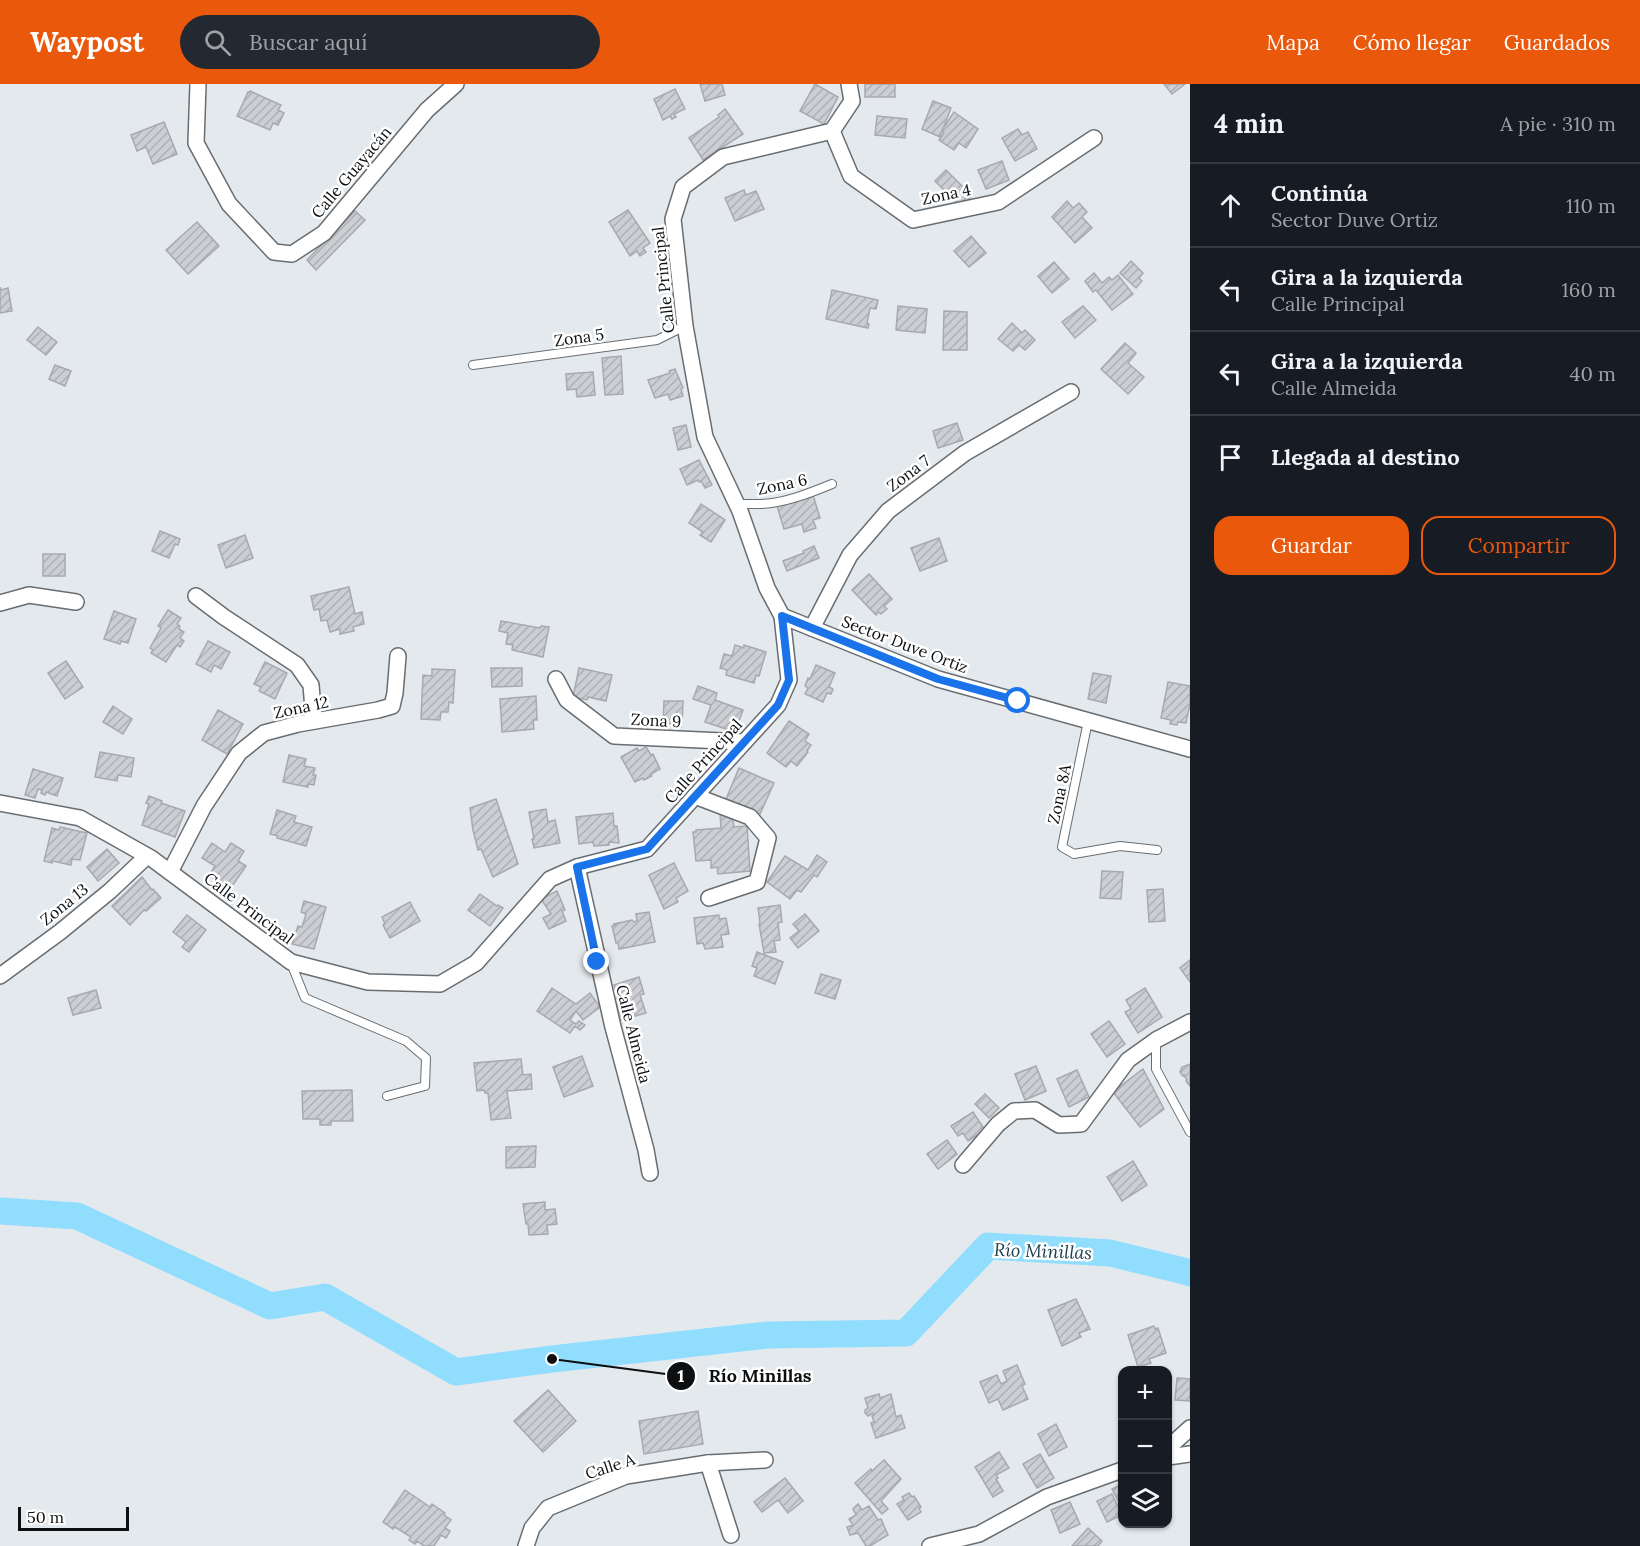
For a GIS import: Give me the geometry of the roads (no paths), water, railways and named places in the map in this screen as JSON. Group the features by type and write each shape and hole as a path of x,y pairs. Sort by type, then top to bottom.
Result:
{"street":[{"name":"Calle Guayacán","path":"198,84 196,143 229,204 274,252 292,254 324,233 427,110 456,84"},
{"path":"832,131 852,101 849,84"},
{"name":"Zona 4","path":"832,131 851,176 913,220 998,202 1094,138"},
{"name":"Calle Principal","path":"0,803 80,818 147,856 291,962 368,982 440,984 476,963 550,879 577,867 647,849 778,705 789,680 782,616 767,588 736,504 705,437 685,326 673,219 683,188 723,157 832,131"},
{"name":"Zona 7","path":"812,628 850,555 888,511 965,453 1071,392"},
{"path":"0,603 29,595 76,602"},
{"path":"196,596 297,665 310,685 314,722"},
{"name":"Sector Duve Ortiz","path":"782,616 938,679 1190,749"},
{"name":"Zona 12","path":"170,872 204,806 239,753 264,733 392,706 398,656"},
{"name":"Zona 9","path":"556,678 567,700 614,736 744,742"},
{"path":"695,796 750,817 768,838 757,882 709,898"},
{"name":"Zona 13","path":"0,976 60,932 110,891 147,856"},
{"name":"Calle Almeida","path":"577,867 610,1016 646,1150 650,1173"},
{"path":"963,1165 998,1124 1014,1111 1035,1110 1059,1125 1081,1124 1128,1060 1156,1040 1190,1022"},
{"path":"1172,1444 1190,1428"},
{"path":"1172,1456 1190,1454"},
{"name":"Calle A","path":"526,1546 532,1528 548,1508 626,1476 708,1463 765,1460"},
{"path":"708,1463 731,1535"},
{"path":"930,1546 979,1534 1047,1497 1118,1471"}],"lane":[{"name":"Zona 5","path":"473,365 657,340 685,326"},
{"name":"Zona 6","path":"736,504 763,504 832,484"},
{"name":"Zona 8A","path":"1088,721 1062,847 1074,854 1120,846 1157,850"},
{"path":"291,962 306,998 406,1041 426,1058 425,1086 387,1096"},
{"path":"1156,1040 1156,1069 1190,1132"}],"waterway":[{"name":"Río Minillas","path":"0,1211 77,1216 270,1306 325,1297 456,1372 768,1335 906,1333 988,1246 1110,1253 1190,1273"}],"place":[{"name":"Río Minillas","path":"552,1359"}]}
